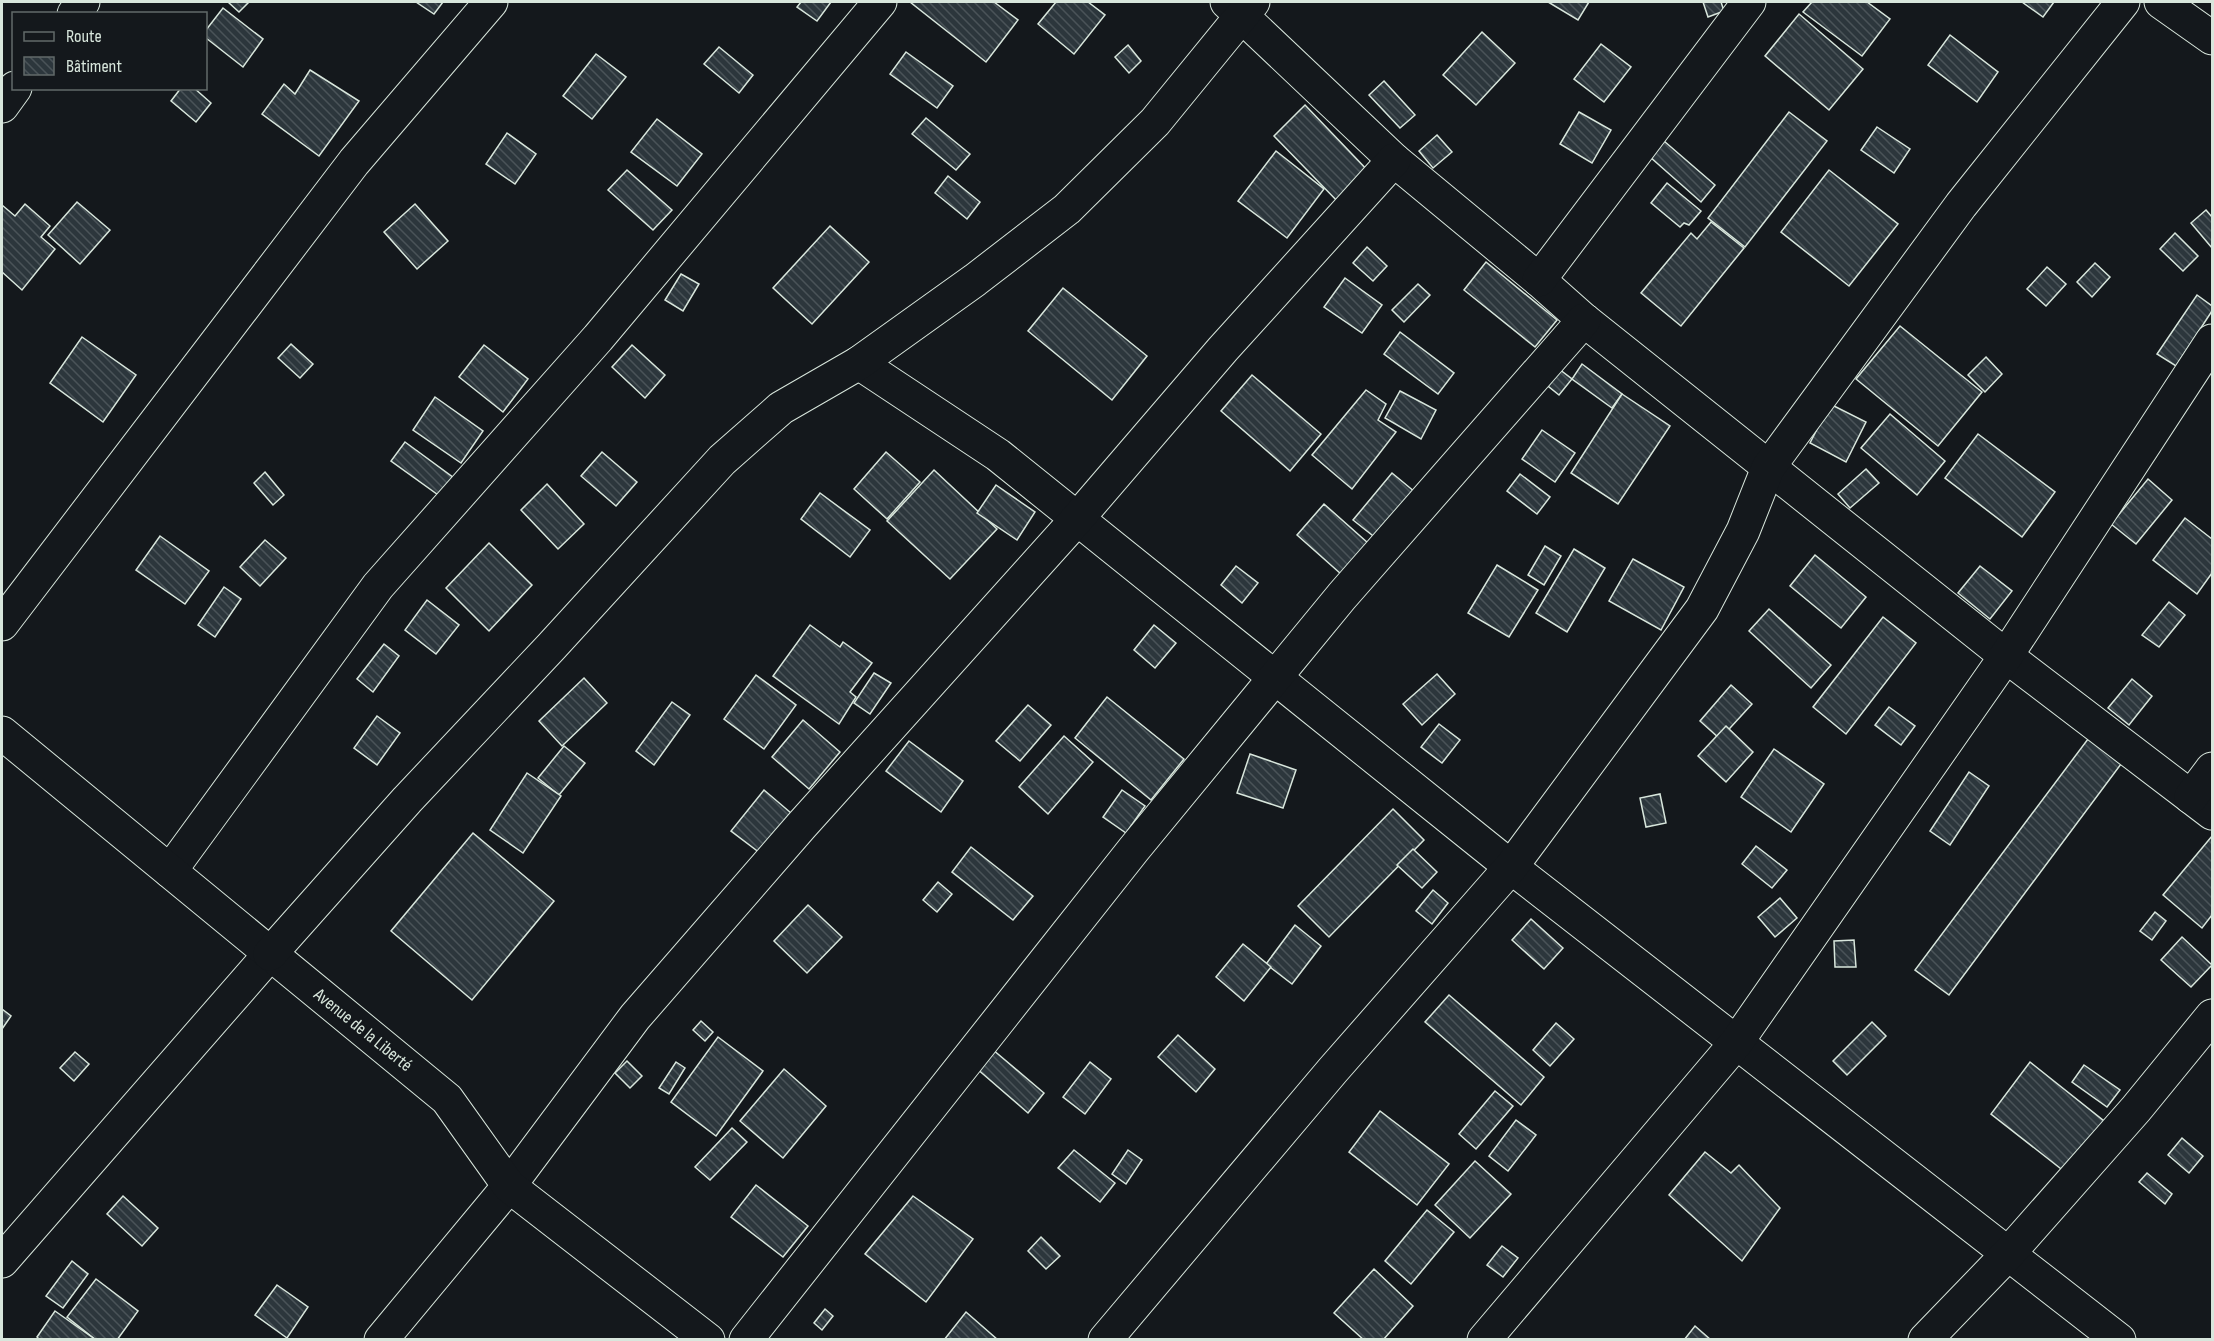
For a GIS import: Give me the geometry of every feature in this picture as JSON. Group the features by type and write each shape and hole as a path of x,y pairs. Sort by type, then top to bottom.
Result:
{"street":[{"path":"2,624 354,162 491,2"},
{"path":"170,871 378,586 598,338 880,2"},
{"path":"1539,280 1749,2"},
{"path":"1105,1340 1326,1079 1511,867 1702,609 1743,531 1768,468 1961,206 2123,2"},
{"path":"2162,2 2212,38"},
{"path":"2,1261 407,800 722,460 781,408 859,363 975,280 1066,209 1155,122 1241,6 1394,160 1584,320 2006,656 2202,805 2212,769"},
{"path":"2,106 14,90"},
{"path":"381,1340 509,1186 635,1017 801,826 1077,519 1223,349 1394,160"},
{"path":"746,1340 1134,849 1342,596 1584,320"},
{"path":"1484,1340 1736,1043 2006,656 2212,341"},
{"path":"859,363 998,455 1511,867 2119,1340"},
{"name":"Avenue de la Liberté","path":"2,733 447,1099 509,1186 708,1340"},
{"path":"1925,1340 2008,1254 2136,1109 2212,1016"}],"building":[{"path":"228,2 249,2 239,12"},
{"path":"416,2 443,2 434,14"},
{"path":"801,2 831,2 817,21 797,7"},
{"path":"910,2 994,2 1018,20 986,62"},
{"path":"1056,2 1088,2 1105,15 1074,54 1038,24"},
{"path":"1548,2 1589,2 1578,20"},
{"path":"1703,2 1721,2 1724,11 1708,17"},
{"path":"1812,2 1867,2 1890,19 1862,56 1803,12"},
{"path":"2022,2 2054,2 2043,17"},
{"path":"223,8 263,39 243,67 207,39 207,29"},
{"path":"1799,14 1863,69 1829,110 1765,56"},
{"path":"1482,32 1515,63 1476,105 1443,75"},
{"path":"1950,35 1998,72 1977,102 1928,65"},
{"path":"1601,44 1631,67 1604,102 1574,79"},
{"path":"1128,45 1141,61 1129,73 1115,57"},
{"path":"719,47 753,75 739,93 704,64"},
{"path":"906,52 953,86 937,108 890,74"},
{"path":"596,54 626,77 592,119 563,96"},
{"path":"310,70 359,101 319,156 262,114 284,84 295,94"},
{"path":"1384,81 1415,115 1400,128 1369,95"},
{"path":"179,90 196,90 211,103 196,122 171,101"},
{"path":"1305,105 1372,175 1341,205 1274,136"},
{"path":"1579,112 1611,130 1592,163 1560,144"},
{"path":"1789,112 1827,141 1745,247 1708,218"},
{"path":"926,118 970,154 956,170 912,134"},
{"path":"657,119 702,154 677,186 631,152"},
{"path":"1877,127 1910,149 1894,173 1861,150"},
{"path":"507,133 536,154 515,184 486,164"},
{"path":"1437,135 1452,152 1433,168 1419,151"},
{"path":"1664,141 1715,185 1701,202 1650,157"},
{"path":"1276,151 1324,189 1287,238 1238,201"},
{"path":"627,170 672,210 653,230 608,190"},
{"path":"1829,170 1898,224 1849,286 1781,232"},
{"path":"948,176 980,202 967,219 935,193"},
{"path":"1667,183 1701,211 1689,225 1684,223 1680,227 1651,203"},
{"path":"77,202 110,230 80,264 48,235"},
{"path":"25,204 50,226 41,237 55,249 22,290 2,272 2,205 15,216"},
{"path":"415,204 448,241 417,269 384,232"},
{"path":"2206,210 2212,217 2212,248 2191,223"},
{"path":"1711,222 1744,248 1681,326 1641,293 1691,233 1697,239"},
{"path":"830,226 869,262 812,324 773,288"},
{"path":"2175,233 2198,256 2183,271 2160,249"},
{"path":"1367,247 1387,266 1373,281 1353,263"},
{"path":"1486,262 1557,320 1535,347 1464,290"},
{"path":"2095,263 2110,277 2092,297 2077,282"},
{"path":"2047,267 2066,284 2046,306 2027,289"},
{"path":"681,274 699,284 683,311 665,300"},
{"path":"1345,278 1382,305 1362,333 1324,307"},
{"path":"1418,284 1430,295 1404,322 1392,310"},
{"path":"1063,288 1147,356 1112,400 1028,331"},
{"path":"2197,295 2212,306 2212,311 2176,366 2157,354"},
{"path":"1900,326 1982,392 1938,446 1856,379"},
{"path":"1400,332 1454,373 1438,394 1384,354"},
{"path":"82,337 136,375 103,422 50,383"},
{"path":"291,344 313,364 300,378 278,358"},
{"path":"484,345 528,379 503,412 459,377"},
{"path":"632,345 665,375 645,398 612,367"},
{"path":"1986,357 2002,374 1985,392 1968,375"},
{"path":"1582,364 1622,394 1612,408 1572,379"},
{"path":"1555,366 1572,379 1559,395 1543,382"},
{"path":"1252,375 1321,434 1290,471 1221,411"},
{"path":"1366,390 1386,404 1378,420 1396,432 1352,489 1312,455"},
{"path":"1400,391 1436,410 1421,439 1385,418"},
{"path":"1622,394 1670,426 1618,504 1571,473"},
{"path":"435,397 483,431 461,463 413,430"},
{"path":"1830,404 1866,422 1846,462 1810,443"},
{"path":"1890,414 1945,461 1917,495 1861,448"},
{"path":"1542,430 1575,453 1555,482 1522,459"},
{"path":"1978,434 2055,492 2022,537 1945,478"},
{"path":"405,442 454,478 441,497 391,461"},
{"path":"602,452 637,482 616,506 581,476"},
{"path":"886,452 920,482 887,519 854,489"},
{"path":"1866,469 1879,483 1850,508 1838,494"},
{"path":"934,470 997,529 950,579 887,521"},
{"path":"265,472 284,495 273,505 254,483"},
{"path":"1392,473 1415,492 1377,539 1353,520"},
{"path":"1520,474 1550,497 1537,514 1507,491"},
{"path":"2148,479 2172,500 2136,544 2111,524"},
{"path":"547,484 584,524 558,549 521,510"},
{"path":"996,485 1035,512 1017,540 977,513"},
{"path":"820,493 870,530 850,557 801,519"},
{"path":"1324,504 1368,543 1341,574 1297,535"},
{"path":"2185,518 2212,539 2212,573 2197,594 2153,560"},
{"path":"160,536 209,571 185,604 136,570"},
{"path":"265,540 286,558 260,586 240,567"},
{"path":"489,543 532,585 489,631 446,588"},
{"path":"1545,546 1561,556 1544,585 1528,575"},
{"path":"1574,549 1605,568 1567,632 1536,613"},
{"path":"1815,555 1866,597 1841,628 1790,586"},
{"path":"1633,559 1684,587 1661,630 1609,601"},
{"path":"1497,565 1538,590 1509,637 1468,613"},
{"path":"1236,566 1258,583 1242,603 1221,585"},
{"path":"1980,566 2012,591 1990,619 1958,593"},
{"path":"224,587 241,599 215,637 198,625"},
{"path":"427,600 459,625 436,654 405,630"},
{"path":"2169,602 2185,615 2159,647 2142,635"},
{"path":"1769,609 1831,665 1811,688 1749,631"},
{"path":"1883,617 1916,643 1846,734 1813,707"},
{"path":"810,625 840,647 843,642 872,663 850,692 856,697 839,724 773,676"},
{"path":"1154,625 1176,643 1155,668 1134,650"},
{"path":"384,644 399,656 373,692 357,679"},
{"path":"874,673 891,683 870,714 854,703"},
{"path":"1437,674 1455,694 1422,725 1403,704"},
{"path":"756,675 796,705 764,749 724,719"},
{"path":"584,678 607,703 562,746 539,721"},
{"path":"2132,679 2152,696 2129,725 2108,708"},
{"path":"1731,685 1752,704 1720,739 1700,721"},
{"path":"1107,697 1184,759 1151,800 1075,738"},
{"path":"672,702 690,715 654,765 636,751"},
{"path":"1028,705 1051,725 1020,761 996,741"},
{"path":"1889,707 1915,726 1901,745 1875,725"},
{"path":"377,716 400,733 377,765 354,748"},
{"path":"803,720 840,752 809,789 772,757"},
{"path":"1439,724 1460,740 1442,763 1421,747"},
{"path":"1726,726 1753,752 1726,782 1698,756"},
{"path":"2091,735 2124,760 1949,995 1915,970"},
{"path":"1064,736 1093,762 1048,814 1019,787"},
{"path":"909,741 963,781 941,812 886,771"},
{"path":"564,746 585,763 559,795 538,778"},
{"path":"1774,749 1824,784 1791,832 1741,797"},
{"path":"1250,754 1296,770 1283,808 1237,793"},
{"path":"1969,772 1989,786 1950,845 1930,831"},
{"path":"527,773 561,796 523,853 490,830"},
{"path":"764,790 791,813 760,853 731,831"},
{"path":"1122,790 1145,806 1126,833 1103,817"},
{"path":"1660,794 1666,823 1646,827 1640,798"},
{"path":"1393,809 1424,840 1329,937 1298,906"},
{"path":"473,833 554,901 472,1000 391,931"},
{"path":"2212,836 2212,915 2202,928 2163,895"},
{"path":"1756,846 1787,870 1772,888 1742,864"},
{"path":"971,847 1033,896 1013,920 952,872"},
{"path":"1413,849 1437,872 1422,888 1397,865"},
{"path":"938,882 952,894 937,912 923,900"},
{"path":"1433,890 1448,903 1432,924 1416,911"},
{"path":"1780,898 1797,918 1775,937 1758,917"},
{"path":"808,905 842,937 807,973 774,941"},
{"path":"2155,912 2166,921 2152,940 2140,931"},
{"path":"1531,919 1563,948 1544,969 1512,940"},
{"path":"1295,925 1321,946 1292,984 1266,964"},
{"path":"2182,937 2212,965 2191,987 2161,960"},
{"path":"1854,940 1856,967 1835,967 1834,941"},
{"path":"1243,944 1271,967 1244,1001 1216,977"},
{"path":"1449,995 1544,1077 1521,1105 1425,1022"},
{"path":"2,1009 11,1016 2,1029"},
{"path":"701,1021 713,1032 705,1041 693,1030"},
{"path":"1872,1022 1886,1036 1847,1075 1833,1061"},
{"path":"1556,1023 1574,1039 1550,1066 1533,1050"},
{"path":"1178,1035 1215,1069 1196,1092 1158,1057"},
{"path":"718,1037 763,1071 716,1136 671,1102"},
{"path":"992,1049 1044,1093 1028,1113 976,1068"},
{"path":"75,1052 89,1064 74,1081 60,1068"},
{"path":"627,1061 642,1076 630,1088 615,1073"},
{"path":"676,1062 685,1068 669,1094 659,1088"},
{"path":"1090,1062 1111,1079 1085,1114 1063,1097"},
{"path":"2030,1062 2104,1121 2065,1172 1991,1114"},
{"path":"2084,1065 2120,1090 2107,1107 2072,1082"},
{"path":"784,1069 826,1106 783,1158 740,1121"},
{"path":"1495,1091 1513,1106 1476,1149 1459,1134"},
{"path":"1380,1111 1449,1164 1417,1205 1349,1152"},
{"path":"1516,1120 1536,1135 1508,1171 1489,1156"},
{"path":"732,1128 747,1142 710,1180 695,1167"},
{"path":"2182,1138 2203,1156 2189,1173 2168,1155"},
{"path":"1074,1150 1115,1183 1100,1202 1058,1168"},
{"path":"1128,1150 1142,1160 1126,1184 1112,1174"},
{"path":"1705,1152 1731,1173 1739,1165 1780,1208 1742,1261 1669,1195"},
{"path":"1475,1161 1511,1194 1470,1238 1435,1205"},
{"path":"2147,1173 2172,1194 2165,1204 2139,1182"},
{"path":"756,1185 808,1226 783,1257 731,1217"},
{"path":"123,1196 158,1228 142,1246 107,1214"},
{"path":"913,1196 973,1239 926,1302 865,1254"},
{"path":"1427,1210 1454,1232 1411,1284 1385,1261"},
{"path":"1041,1237 1060,1256 1046,1269 1028,1251"},
{"path":"1502,1246 1518,1258 1503,1277 1487,1265"},
{"path":"72,1261 88,1274 63,1308 46,1296"},
{"path":"1374,1269 1413,1306 1383,1340 1364,1340 1334,1313"},
{"path":"96,1279 138,1311 117,1340 96,1340 67,1317"},
{"path":"277,1285 308,1307 287,1338 255,1315"},
{"path":"825,1309 833,1316 822,1330 814,1323"},
{"path":"55,1311 96,1340 40,1340 37,1337"},
{"path":"966,1312 998,1340 944,1340"},
{"path":"1695,1326 1711,1340 1684,1340"}]}
